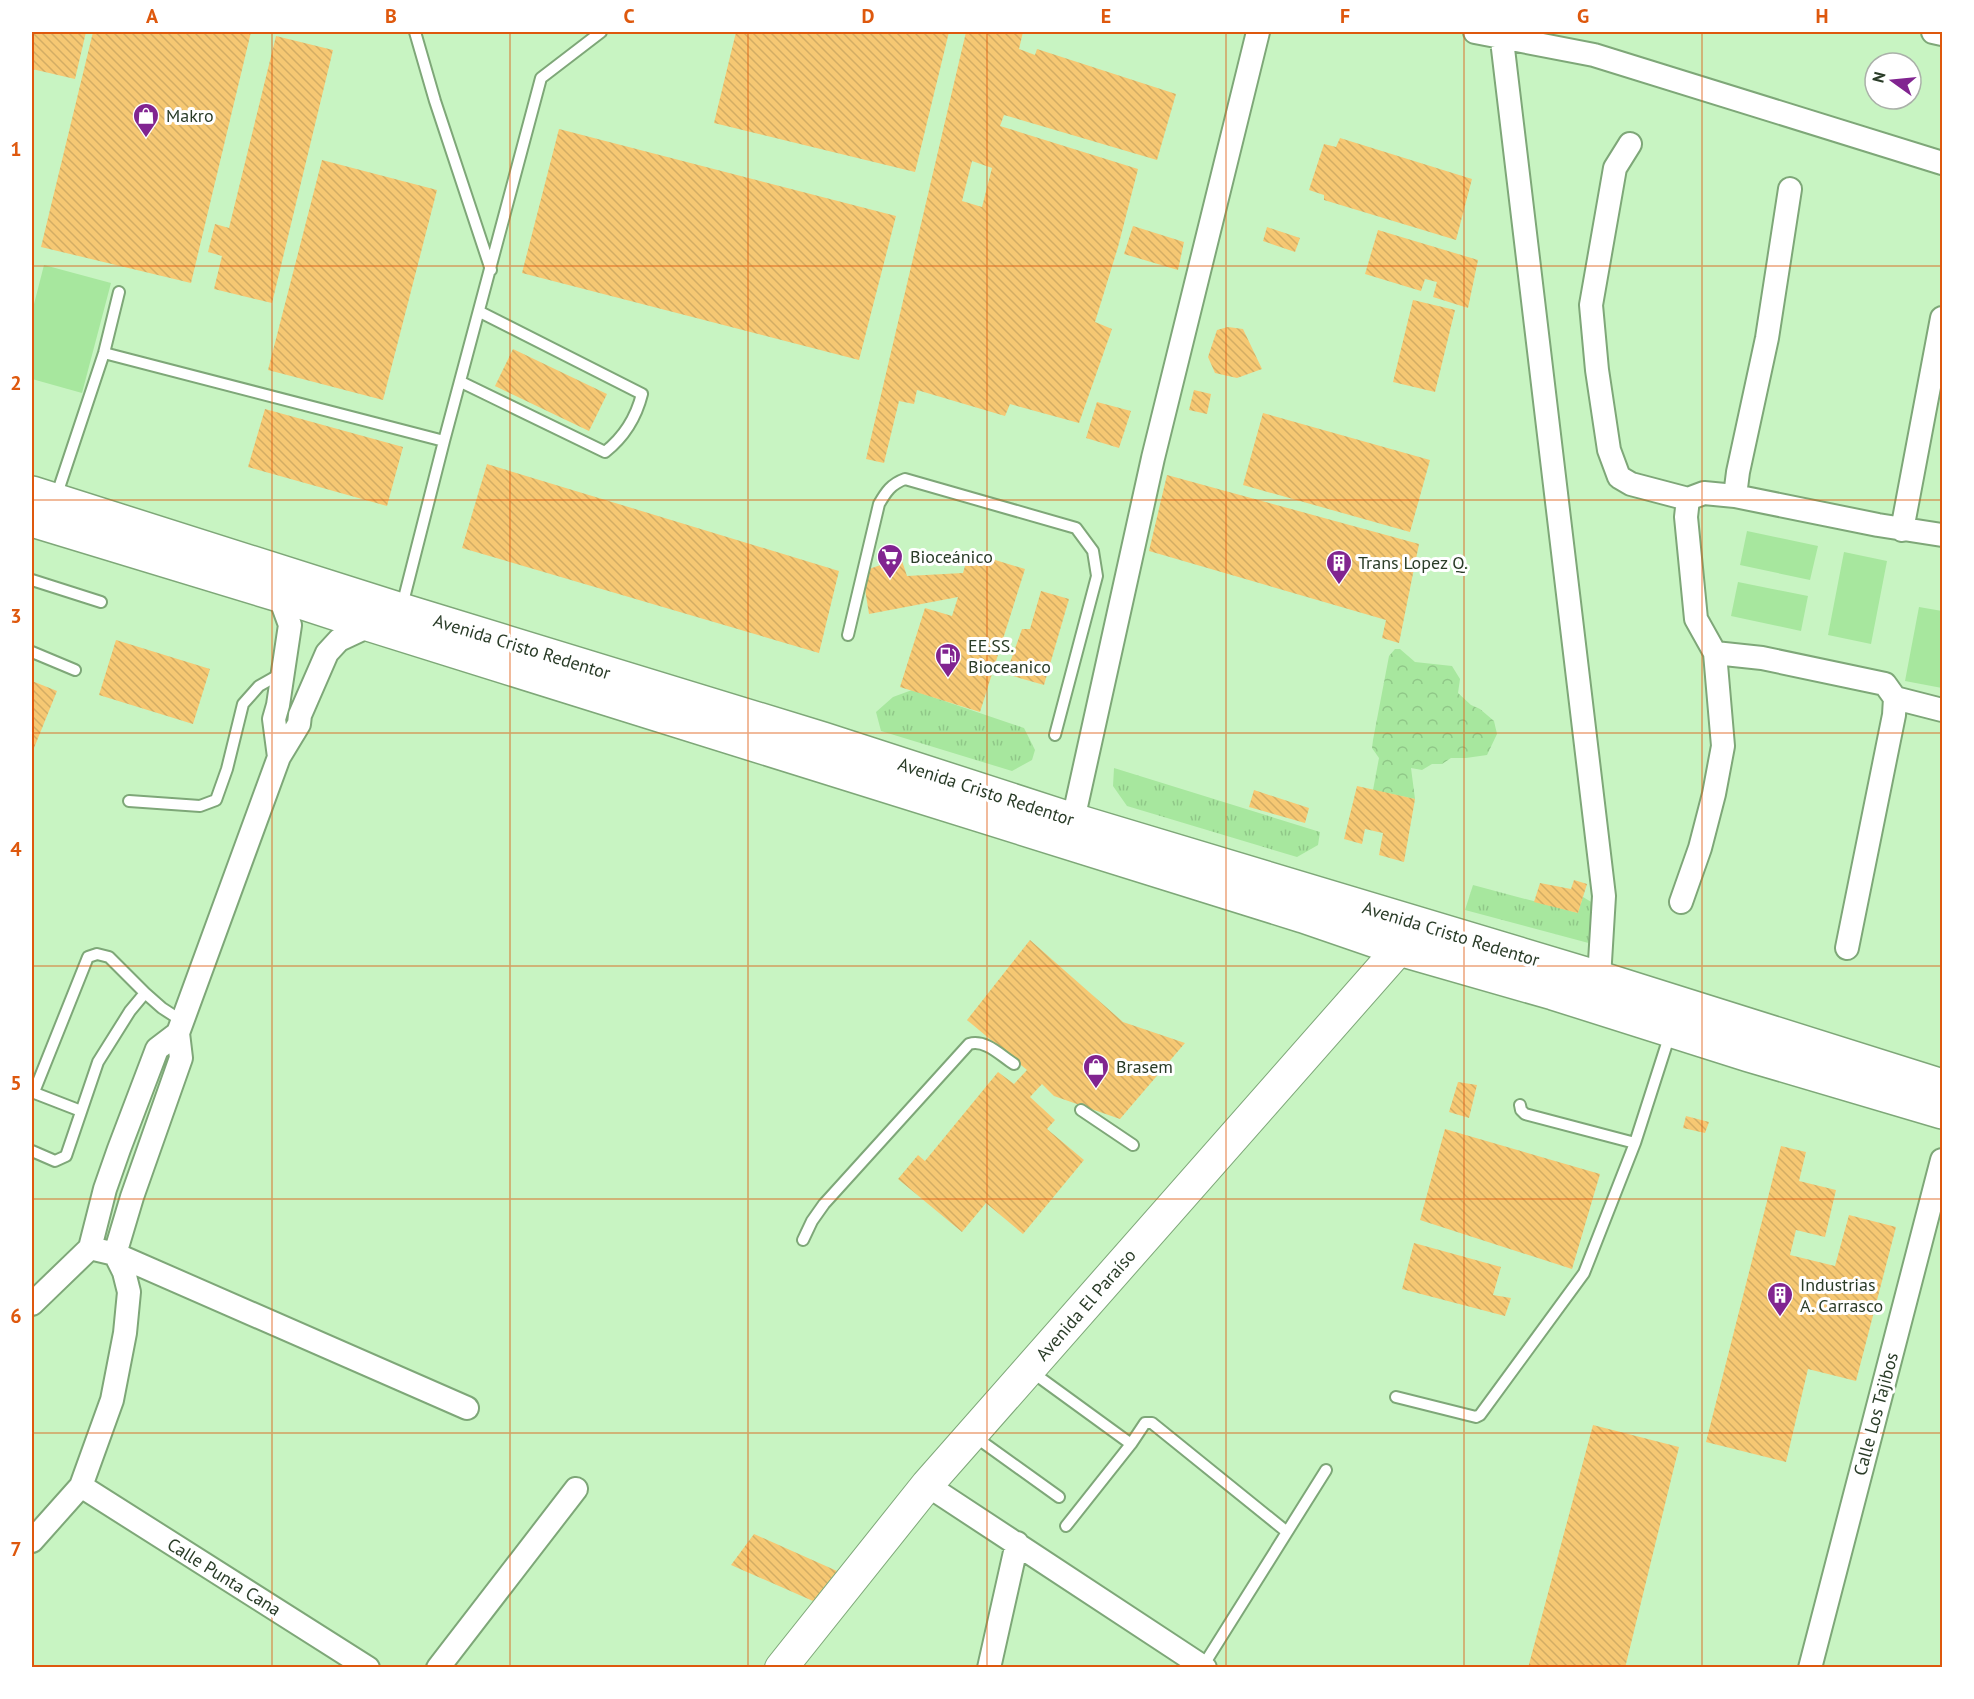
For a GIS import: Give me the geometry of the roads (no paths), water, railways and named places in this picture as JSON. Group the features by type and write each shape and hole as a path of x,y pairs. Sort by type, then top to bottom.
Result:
{"highway":[{"name":"Avenida Cristo Redentor","path":"39,504 401,610 823,739 1073,820 1599,978 1942,1086"},
{"name":"Avenida Cristo Redentor","path":"39,504 279,595 371,625 1292,912 1399,949 1553,993 1942,1112"}],"street":[{"path":"1073,820 1153,458 1257,32"},
{"path":"1475,32 1540,38 1942,164"},
{"path":"1933,32 1942,34"},
{"path":"1501,34 1604,896 1599,978"},
{"path":"1630,144 1616,168 1591,305 1597,370 1609,450 1619,477 1631,483 1688,499 1704,493 1735,496 1902,530 1942,535"},
{"path":"1735,496 1738,472 1767,338 1790,189"},
{"path":"1902,530 1942,318"},
{"path":"1681,902 1712,805 1723,746 1715,653 1696,619 1686,517 1688,499"},
{"path":"279,595 290,625 274,719 279,757"},
{"path":"32,1541 81,1486 112,1400 125,1333 129,1292 124,1272 115,1254 132,1197 181,1058 180,1027 279,757 299,724 300,715 327,653 339,640 371,625"},
{"path":"1715,653 1762,658 1885,684 1895,698 1894,714 1847,948"},
{"path":"1895,698 1942,710"},
{"name":"Avenida El Paraíso","path":"781,1668 927,1485 1399,949"},
{"path":"35,1297 90,1248 105,1189 157,1049 180,1027"},
{"path":"119,1149 146,1159"},
{"name":"Calle Los Tajibos","path":"1810,1668 1942,1160"},
{"path":"90,1248 115,1254 467,1408"},
{"path":"927,1485 1204,1667"},
{"name":"Calle Punta Cana","path":"81,1486 368,1668"},
{"path":"438,1668 576,1489"},
{"path":"988,1668 1017,1543"}],"lane":[{"path":"415,32 491,270"},
{"path":"401,610 541,78 601,32"},
{"path":"39,504 104,353 119,292"},
{"path":"461,382 605,452 619,441 637,412 642,394 480,312"},
{"path":"104,353 444,441"},
{"path":"848,635 879,504 887,489 896,483 905,479 1076,528 1093,551 1097,576 1055,735"},
{"path":"32,580 101,602"},
{"path":"32,652 75,670"},
{"path":"129,801 200,806 216,800 227,769 243,704 259,686 282,672"},
{"path":"81,1111 33,1092 88,957 96,954 109,957 180,1027"},
{"path":"32,1151 55,1161 66,1156 98,1062 130,1011 145,993"},
{"path":"1396,1397 1476,1417 1480,1415 1584,1274 1635,1143 1671,1030"},
{"path":"803,1240 824,1204 969,1044 976,1042 984,1044 1014,1064"},
{"path":"1520,1105 1525,1114 1635,1143"},
{"path":"1081,1110 1133,1145"},
{"path":"1029,1370 1131,1444"},
{"path":"1066,1526 1145,1423 1152,1423 1287,1532"},
{"path":"972,1434 1059,1497"},
{"path":"1204,1667 1326,1470"}],"place":[{"name":"Makro","path":"146,139"},
{"name":"Bioceánico","path":"890,580"},
{"name":"Trans Lopez Q.","path":"1339,586"},
{"name":"EE.SS. Bioceanico","path":"948,679"},
{"name":"Brasem","path":"1096,1090"},
{"name":"Industrias A. Carrasco","path":"1780,1318"}]}
